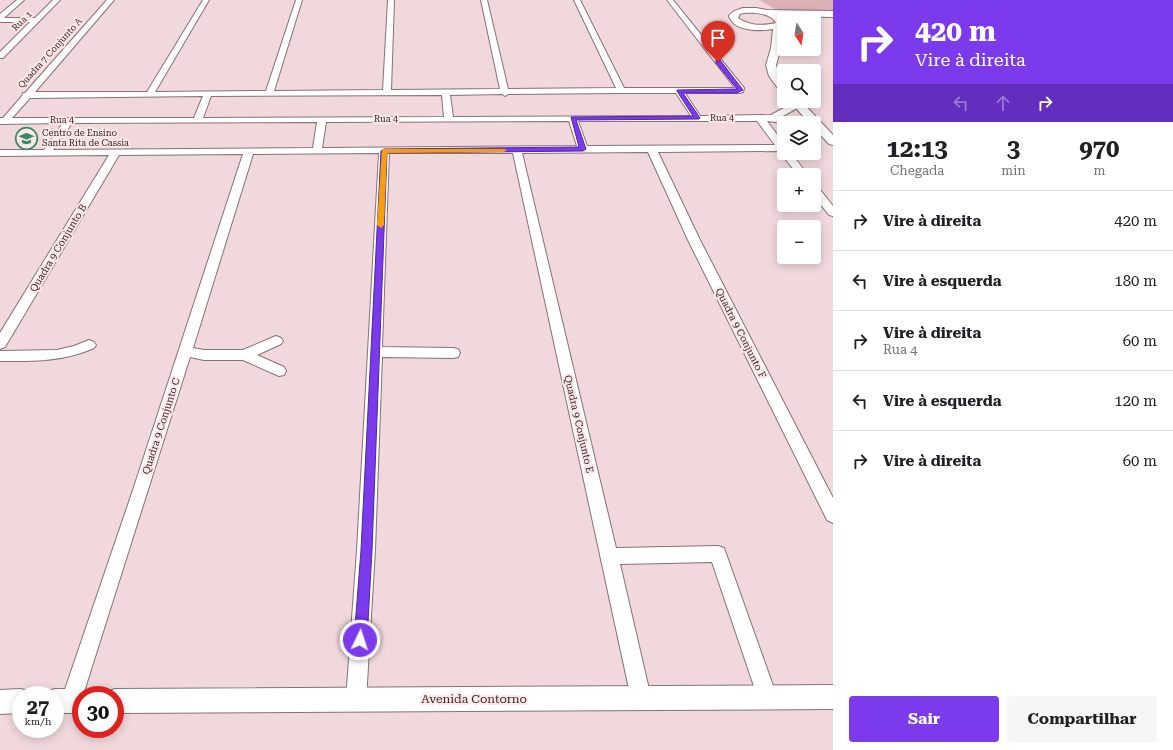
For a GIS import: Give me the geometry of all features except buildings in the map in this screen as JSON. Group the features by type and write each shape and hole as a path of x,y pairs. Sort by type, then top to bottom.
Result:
{"main road":[{"path":"739,12 743,6 743,2 777,17"},
{"path":"776,39 764,31 734,19 733,16 735,13 739,12 833,14"},
{"path":"751,26 768,28 777,25"},
{"path":"777,31 776,48 772,68 777,81"},
{"path":"801,108 807,116"},
{"path":"821,132 833,142"},
{"name":"Avenida Contorno","path":"124,701 833,697"},
{"path":"0,702 12,701"}],"street":[{"path":"0,19 21,0"},
{"name":"Rua 1","path":"0,56 57,0"},
{"name":"Quadra 7 Conjunto A","path":"2,121 111,0"},
{"path":"150,95 206,0"},
{"path":"269,94 299,0"},
{"path":"387,93 391,0"},
{"path":"484,0 505,93"},
{"path":"577,0 622,92"},
{"path":"26,95 505,93 740,90 670,0"},
{"path":"0,19 14,22"},
{"path":"0,24 34,22"},
{"path":"679,91 697,118"},
{"path":"446,93 449,119"},
{"path":"198,120 208,94"},
{"name":"Rua 4","path":"772,118 787,108"},
{"path":"573,118 583,149"},
{"name":"Rua 4","path":"2,121 573,118 777,119"},
{"path":"760,118 777,141"},
{"path":"47,152 70,120"},
{"path":"317,151 322,120"},
{"path":"0,153 583,149 777,151"},
{"name":"Quadra 9 Conjunto F","path":"652,149 698,247 833,515"},
{"name":"Quadra 9 Conjunto E","path":"517,150 641,698"},
{"name":"Quadra 9 Conjunto C","path":"69,701 185,351 249,151"},
{"path":"356,700 366,550 384,151"},
{"name":"Quadra 9 Conjunto B","path":"0,344 116,152"},
{"path":"791,160 797,168"},
{"path":"821,198 833,213"},
{"path":"185,351 204,355 245,355 276,341"},
{"path":"0,356 54,356 68,354 89,345"},
{"path":"375,352 453,353"},
{"path":"245,355 279,372"},
{"path":"609,556 718,554 767,697"}],"shaded area":[{"path":"760,0 833,0 833,11 776,10"}],"slow traffic":[{"path":"381,225 384,151 504,150"}],"place":[{"name":"Centro de Ensino Santa Rita de Cassia","path":"27,138"}],"route":[{"path":"360,640 366,550 384,151 583,149 573,118 697,118 679,91 739,91 740,88 718,62"}]}
